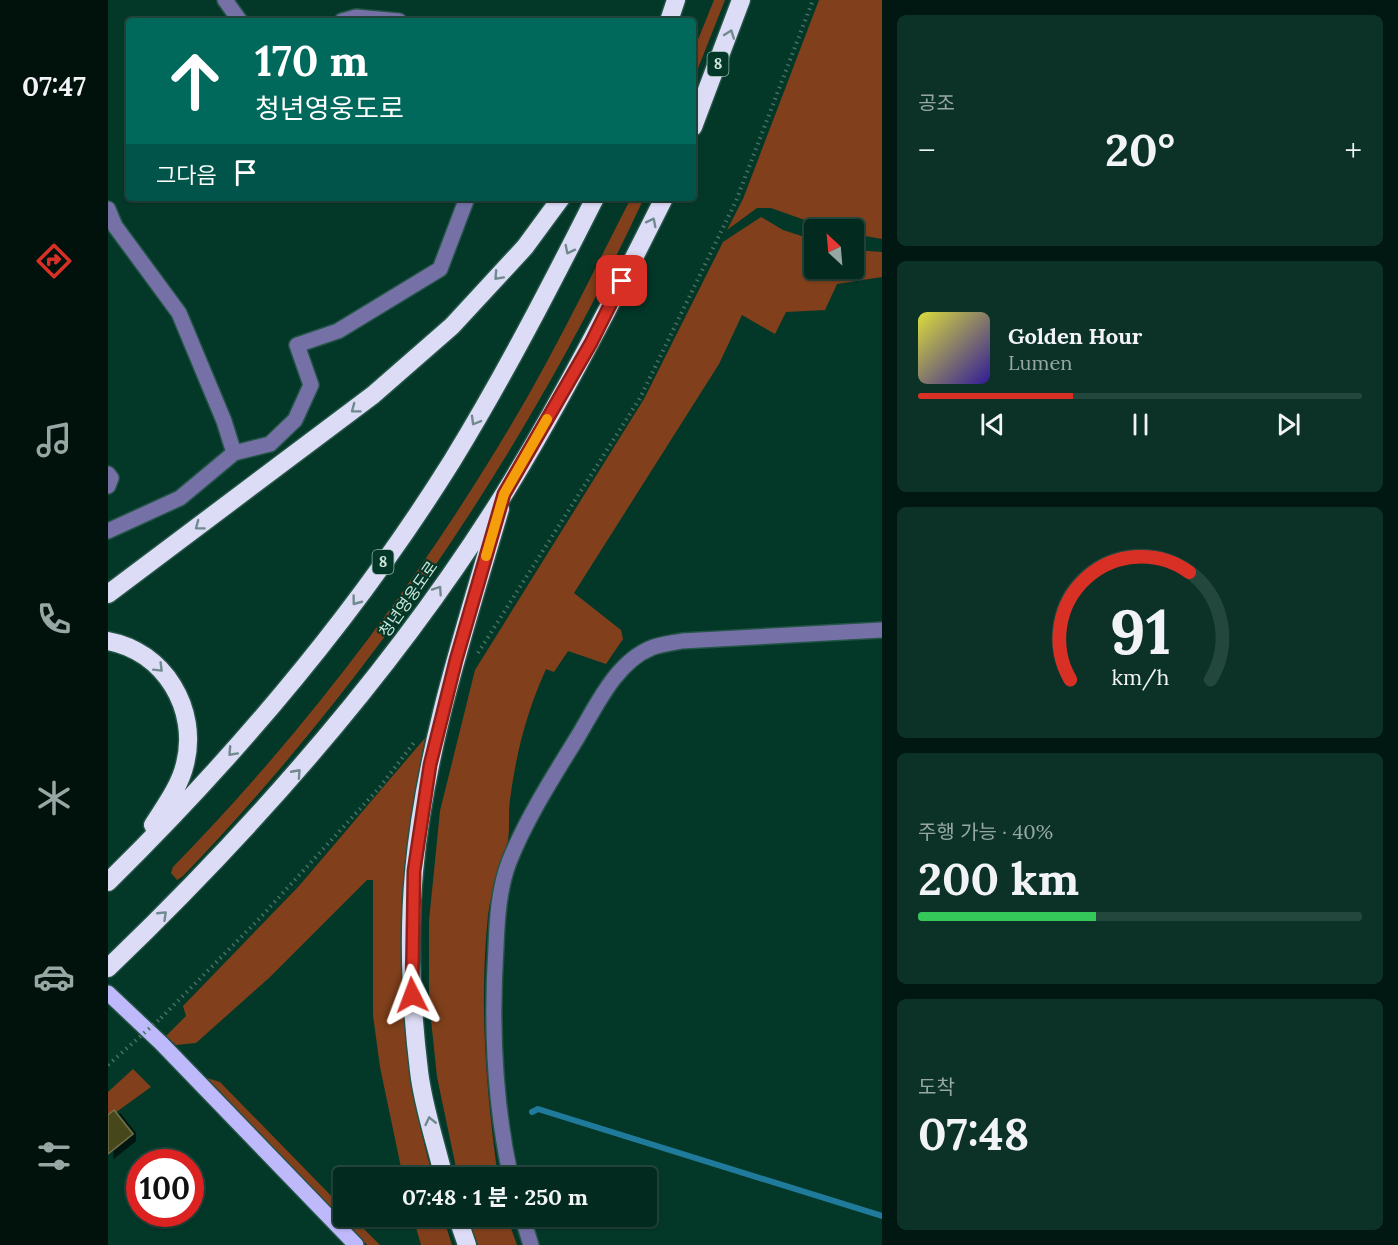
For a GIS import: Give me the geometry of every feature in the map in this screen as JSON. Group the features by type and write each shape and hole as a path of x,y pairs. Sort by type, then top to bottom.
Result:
{"highway":[{"path":"670,18 676,0"},
{"name":"8","path":"696,119 741,0"},
{"path":"108,594 374,395 452,326 525,247 559,201"},
{"name":"8","path":"108,882 253,730 356,601 452,461 536,314 593,201"},
{"name":"청년영웅도로","path":"114,961 182,897 300,770 405,638 504,494 591,343 662,201"},
{"path":"441,1167 419,1074 411,975 414,871 430,765 456,660 504,494"},
{"path":"108,641 139,653 164,674 182,701 189,733 188,750 179,781 136,854"},
{"path":"461,1227 467,1245"}],"main road":[{"path":"108,993 161,1043 356,1245"}],"street":[{"path":"225,0 238,18"},
{"path":"108,531 180,498 234,453 270,444 295,420 311,385 297,345 338,332 440,269 466,201"},
{"path":"108,209 115,226 179,313 224,421 234,453"},
{"path":"108,474 111,478 108,486"},
{"path":"509,1167 504,1146 495,1065 494,972 502,891 509,862 524,831 611,683 633,660 651,648 682,641 882,630"},
{"path":"525,1227 531,1245"}],"path":[{"path":"476,657 640,398 736,201 813,0"},
{"path":"108,1065 161,1017 259,920 380,787 423,731"}],"shaded area":[{"path":"714,0 725,0 696,73 696,45"},
{"path":"819,0 882,0 882,239 864,236 864,219 804,220 771,208 757,208 727,230 743,199"},
{"path":"629,201 643,201 599,291 550,381 498,470 442,556 382,640 319,721 253,800 177,880 171,873 173,867 273,758 366,642 409,582 491,459 542,372"},
{"path":"761,217 783,230 804,237 804,279 864,279 864,251 882,252 882,277 837,284 825,310 786,312 775,334 742,315 719,364 574,593 621,630 623,639 606,664 568,651 554,672 546,669 528,717 512,783 509,835 490,905 485,948 485,1047 497,1167 456,1167 437,1077 429,1000 429,921 440,811 475,670 644,399 723,242"},
{"path":"425,738 407,850 401,958 403,1012 409,1066 430,1167 401,1167 380,1067 373,1015 373,880 367,880 270,977 196,1043 176,1045 166,1036 186,1016 183,1006 299,886"},
{"path":"133,1069 151,1087 108,1118 108,1092"},
{"path":"207,1078 220,1082 333,1198 333,1210"},
{"path":"350,1227 362,1227 380,1245 367,1245"},
{"path":"416,1227 446,1227 452,1245 421,1245"},
{"path":"472,1227 511,1227 517,1245 478,1245"}],"building":[{"path":"114,1110 133,1134 108,1154 108,1115"}],"waterway":[{"path":"532,1112 538,1109 882,1216"}],"slow traffic":[{"path":"486,556 504,494 547,419"}],"route":[{"path":"412,995 414,871 430,765 456,660 504,494 591,343 622,281"}]}
